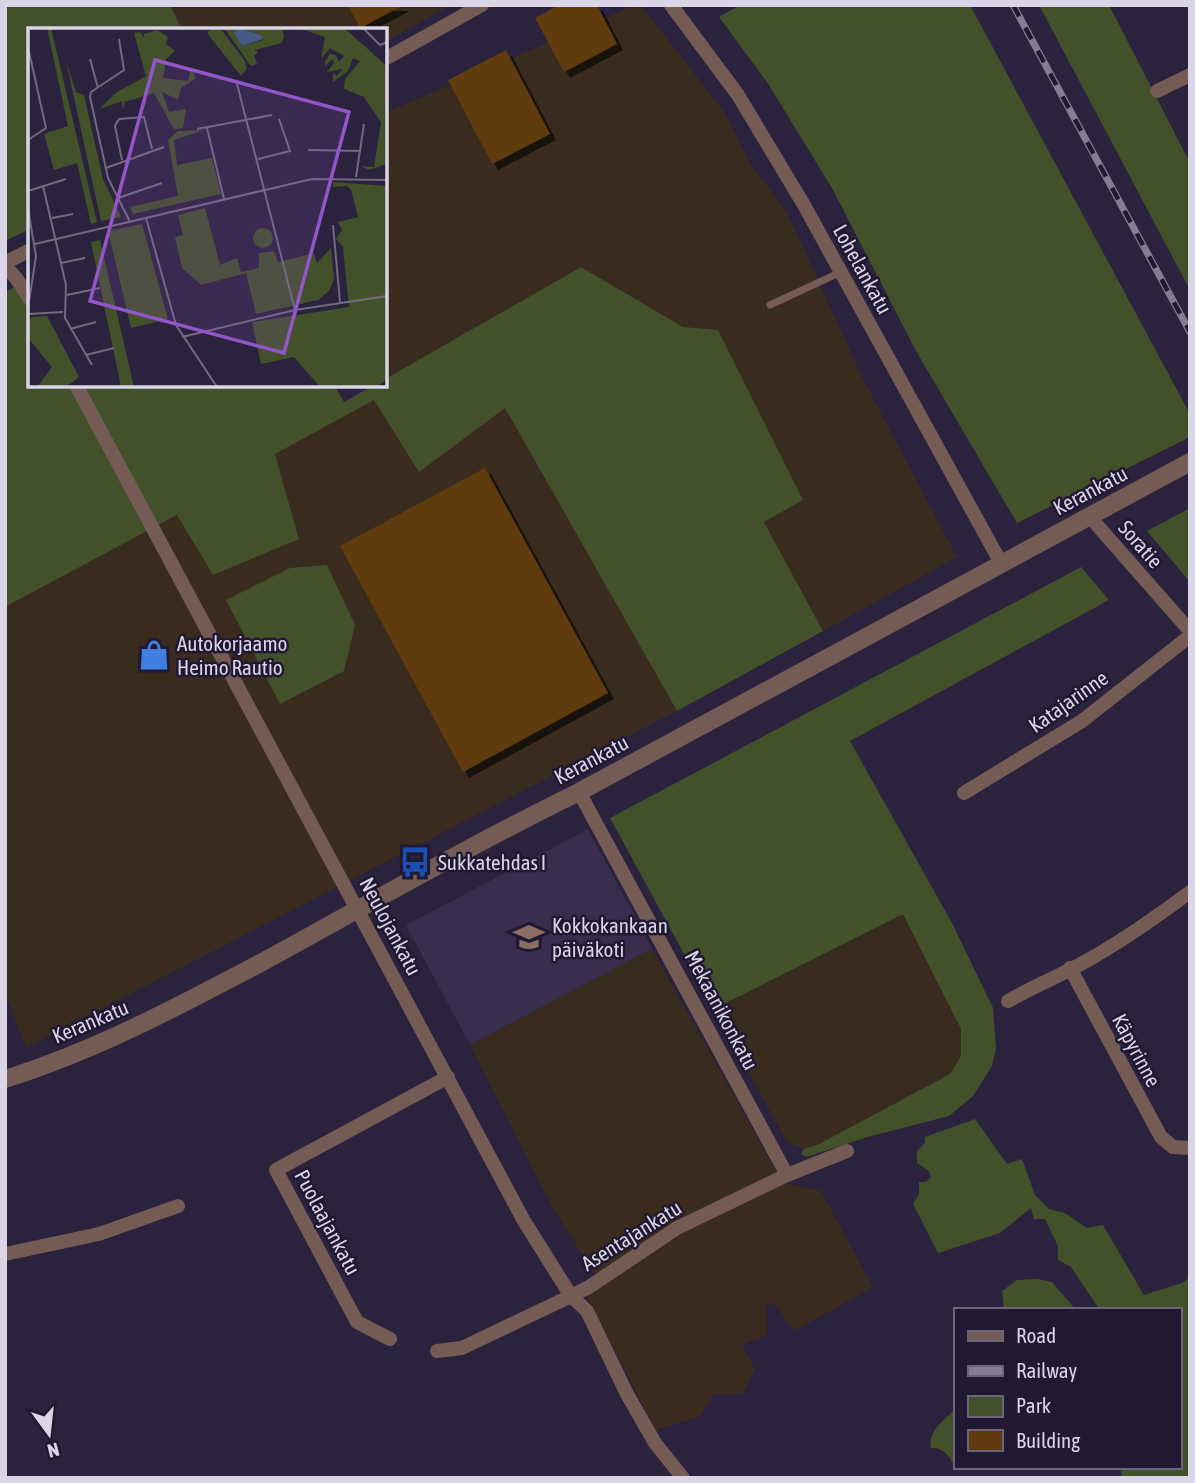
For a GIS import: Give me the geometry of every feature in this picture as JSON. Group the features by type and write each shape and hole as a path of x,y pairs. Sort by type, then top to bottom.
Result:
{"street":[{"path":"387,58 482,5"},
{"name":"Lohelankatu","path":"671,5 738,95 804,205 1001,564"},
{"path":"1157,91 1190,75"},
{"path":"28,251 5,265 28,296"},
{"name":"Neulojankatu","path":"77,387 524,1221 571,1296 587,1311 627,1394 655,1443 682,1478"},
{"name":"Kerankatu","path":"5,1079 106,1042 201,995 510,826 579,792 1190,462"},
{"name":"Soratie","path":"1089,516 1190,634"},
{"name":"Katajarinne","path":"964,793 1082,721 1190,634"},
{"name":"Mekaanikonkatu","path":"579,792 787,1175"},
{"path":"1008,1001 1104,951 1190,892"},
{"name":"Käpyrinne","path":"1070,968 1154,1127 1167,1144 1190,1148"},
{"name":"Puolaajankatu","path":"390,1339 357,1322 276,1170 448,1077"},
{"name":"Asentajankatu","path":"437,1351 462,1348 571,1296 589,1287 677,1228 787,1175 848,1151"},
{"path":"5,1254 99,1234 178,1206"}],"lane":[{"path":"769,305 841,272"}],"shaded area":[{"path":"170,5 451,5 387,41 387,28 181,28"},
{"path":"635,5 641,5 725,113 751,165 787,212 862,377 957,557 823,631 764,522 803,500 683,327 581,267 387,378 387,112"},
{"path":"374,399 505,408 677,711 26,1048 5,993 5,607 177,515 299,538 275,454"},
{"name":"Kokkokankaan päiväkoti","path":"588,829 652,949 470,1045 406,925"},
{"path":"902,913 962,1029 961,1056 950,1074 819,1144 804,1149 787,1142 714,1009"},
{"path":"652,949 782,1182 821,1191 873,1287 794,1331 774,1302 766,1307 767,1335 742,1345 755,1370 742,1394 713,1394 701,1416 656,1430 584,1291 600,1282 553,1208 470,1045"}],"green space":[{"path":"5,5 170,5 181,28 28,28 28,230 5,241"},
{"path":"740,5 970,5 1190,414 1190,437 1017,523 916,351 832,188 767,82 719,17"},
{"path":"1039,5 1109,5 1190,163 1190,290"},
{"path":"581,267 683,327 718,330 803,500 764,522 823,631 677,711 505,408 419,472 374,400 275,454 299,539 213,575 177,515 5,607 5,292 28,280 28,387 335,387 344,402 370,387 387,387 387,378"},
{"path":"1190,508 1190,582 1147,531"},
{"path":"327,565 355,625 344,671 280,704 226,600 290,568"},
{"path":"1081,567 1109,600 850,741 952,923 993,1008 996,1048 992,1066 973,1096 949,1116 871,1136 806,1157 801,1154 804,1149 819,1144 950,1074 961,1056 961,1029 903,914 714,1009 610,818"},
{"path":"975,1119 1007,1164 1022,1159 1035,1195 1049,1209 1065,1213 1087,1228 1103,1225 1144,1295 1182,1283 1190,1277 1190,1478 1122,1478 1120,1469 1181,1469 1181,1308 1099,1308 1071,1267 1058,1260 1058,1246 1045,1219 1034,1219 1031,1208 1000,1233 938,1253 913,1204 919,1194 919,1182 926,1182 931,1177 929,1171 917,1163 917,1151 925,1143 925,1137"},
{"path":"1038,1279 1052,1282 1074,1308 1004,1308 1002,1291 1017,1280"},
{"path":"954,1410 954,1465 943,1451 931,1448 932,1436"}],"building":[{"path":"348,5 404,5 360,28"},
{"path":"559,5 597,5 617,44 564,72 535,18"},
{"path":"506,50 550,134 492,164 448,80"},
{"path":"485,468 608,693 463,772 340,546"}],"railway":[{"path":"1013,5 1190,332"}],"place":[{"name":"Autokorjaamo Heimo Rautio","path":"154,655"},
{"name":"Sukkatehdas I","path":"415,862"},
{"name":"Kokkokankaan päiväkoti","path":"529,937"}]}
